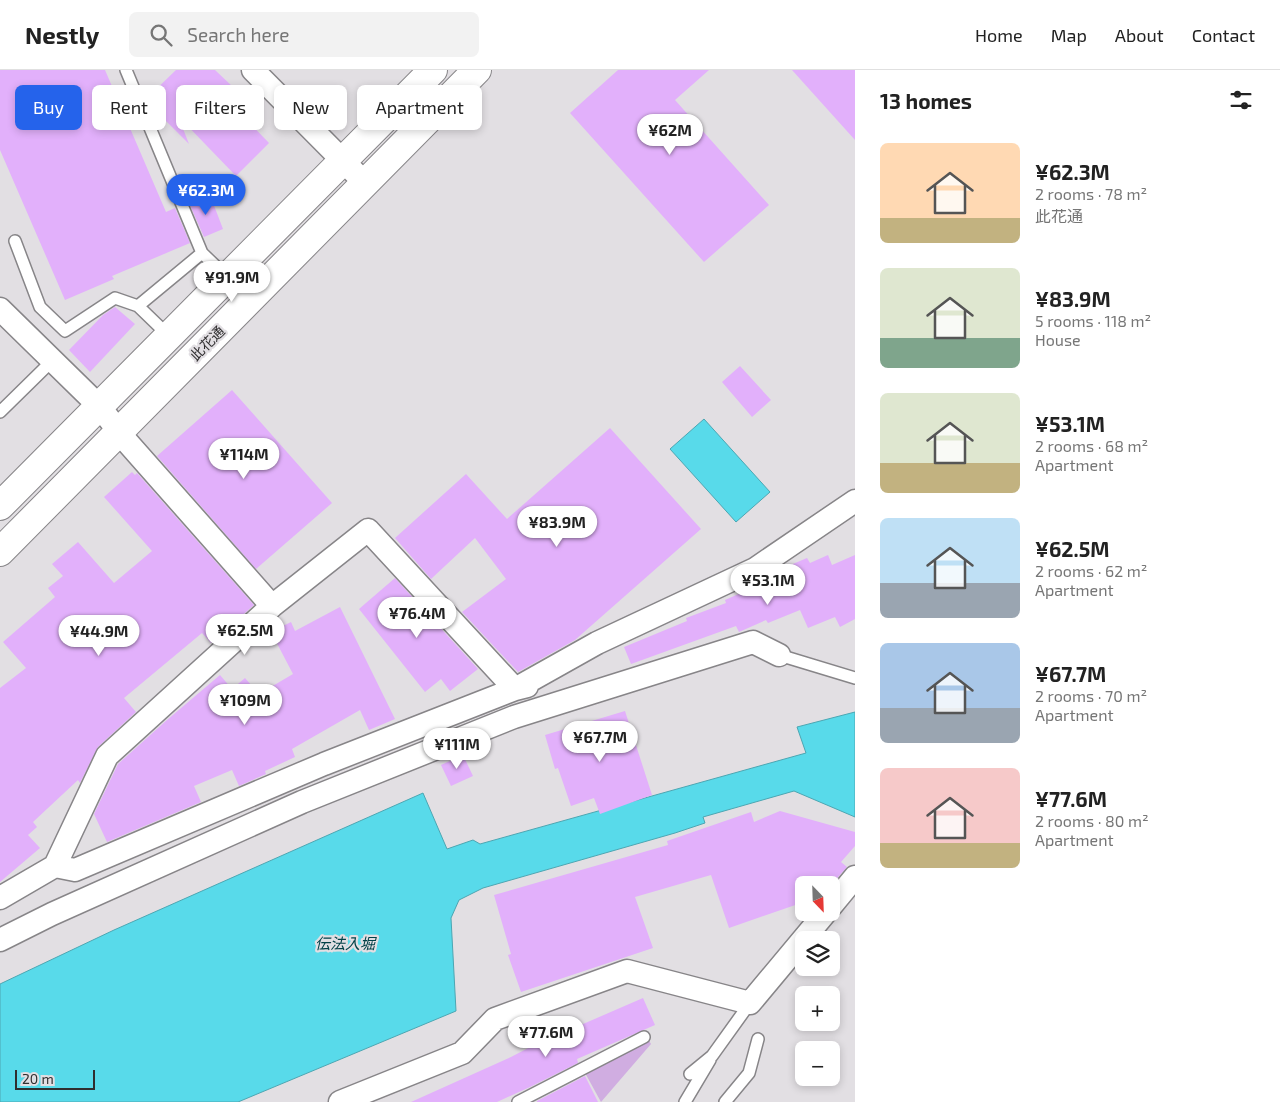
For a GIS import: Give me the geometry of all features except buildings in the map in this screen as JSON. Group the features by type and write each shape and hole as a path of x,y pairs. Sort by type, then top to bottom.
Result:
{"street":[{"path":"253,70 365,183"},
{"path":"0,506 433,70"},
{"name":"此花通","path":"0,552 477,70"},
{"path":"0,309 99,406 119,432 272,606"},
{"path":"515,689 597,643 755,569 855,502"},
{"path":"6,892 54,866 107,756 272,606 368,530 515,689"},
{"path":"0,940 52,914 302,802 514,717 753,642 779,655"},
{"path":"54,866 75,870 324,764 515,689 569,674"},
{"path":"840,895 855,877"},
{"path":"340,1102 462,1053 495,1018 627,971 750,1003 818,921"}],"lane":[{"path":"126,70 202,253 227,277"},
{"path":"15,241 40,307 65,331 115,298 138,306 169,336"},
{"path":"138,306 202,253"},
{"path":"0,412 53,360"},
{"path":"779,655 855,678"},
{"path":"685,1102 712,1056 750,1003"},
{"path":"518,1102 644,1037"},
{"path":"725,1102 749,1073 758,1040"},
{"path":"690,1074 712,1056"}],"shaded area":[{"path":"648,1039 651,1044 601,1102 584,1071"}],"water":[{"path":"704,419 770,492 736,522 670,449"},
{"name":"伝法入堀","path":"855,712 855,817 794,791 703,817 705,823 675,833 483,888 459,900 451,918 456,1011 238,1102 0,1102 0,984 114,930 423,793 447,849 473,840 480,844 806,753 797,727"}]}
